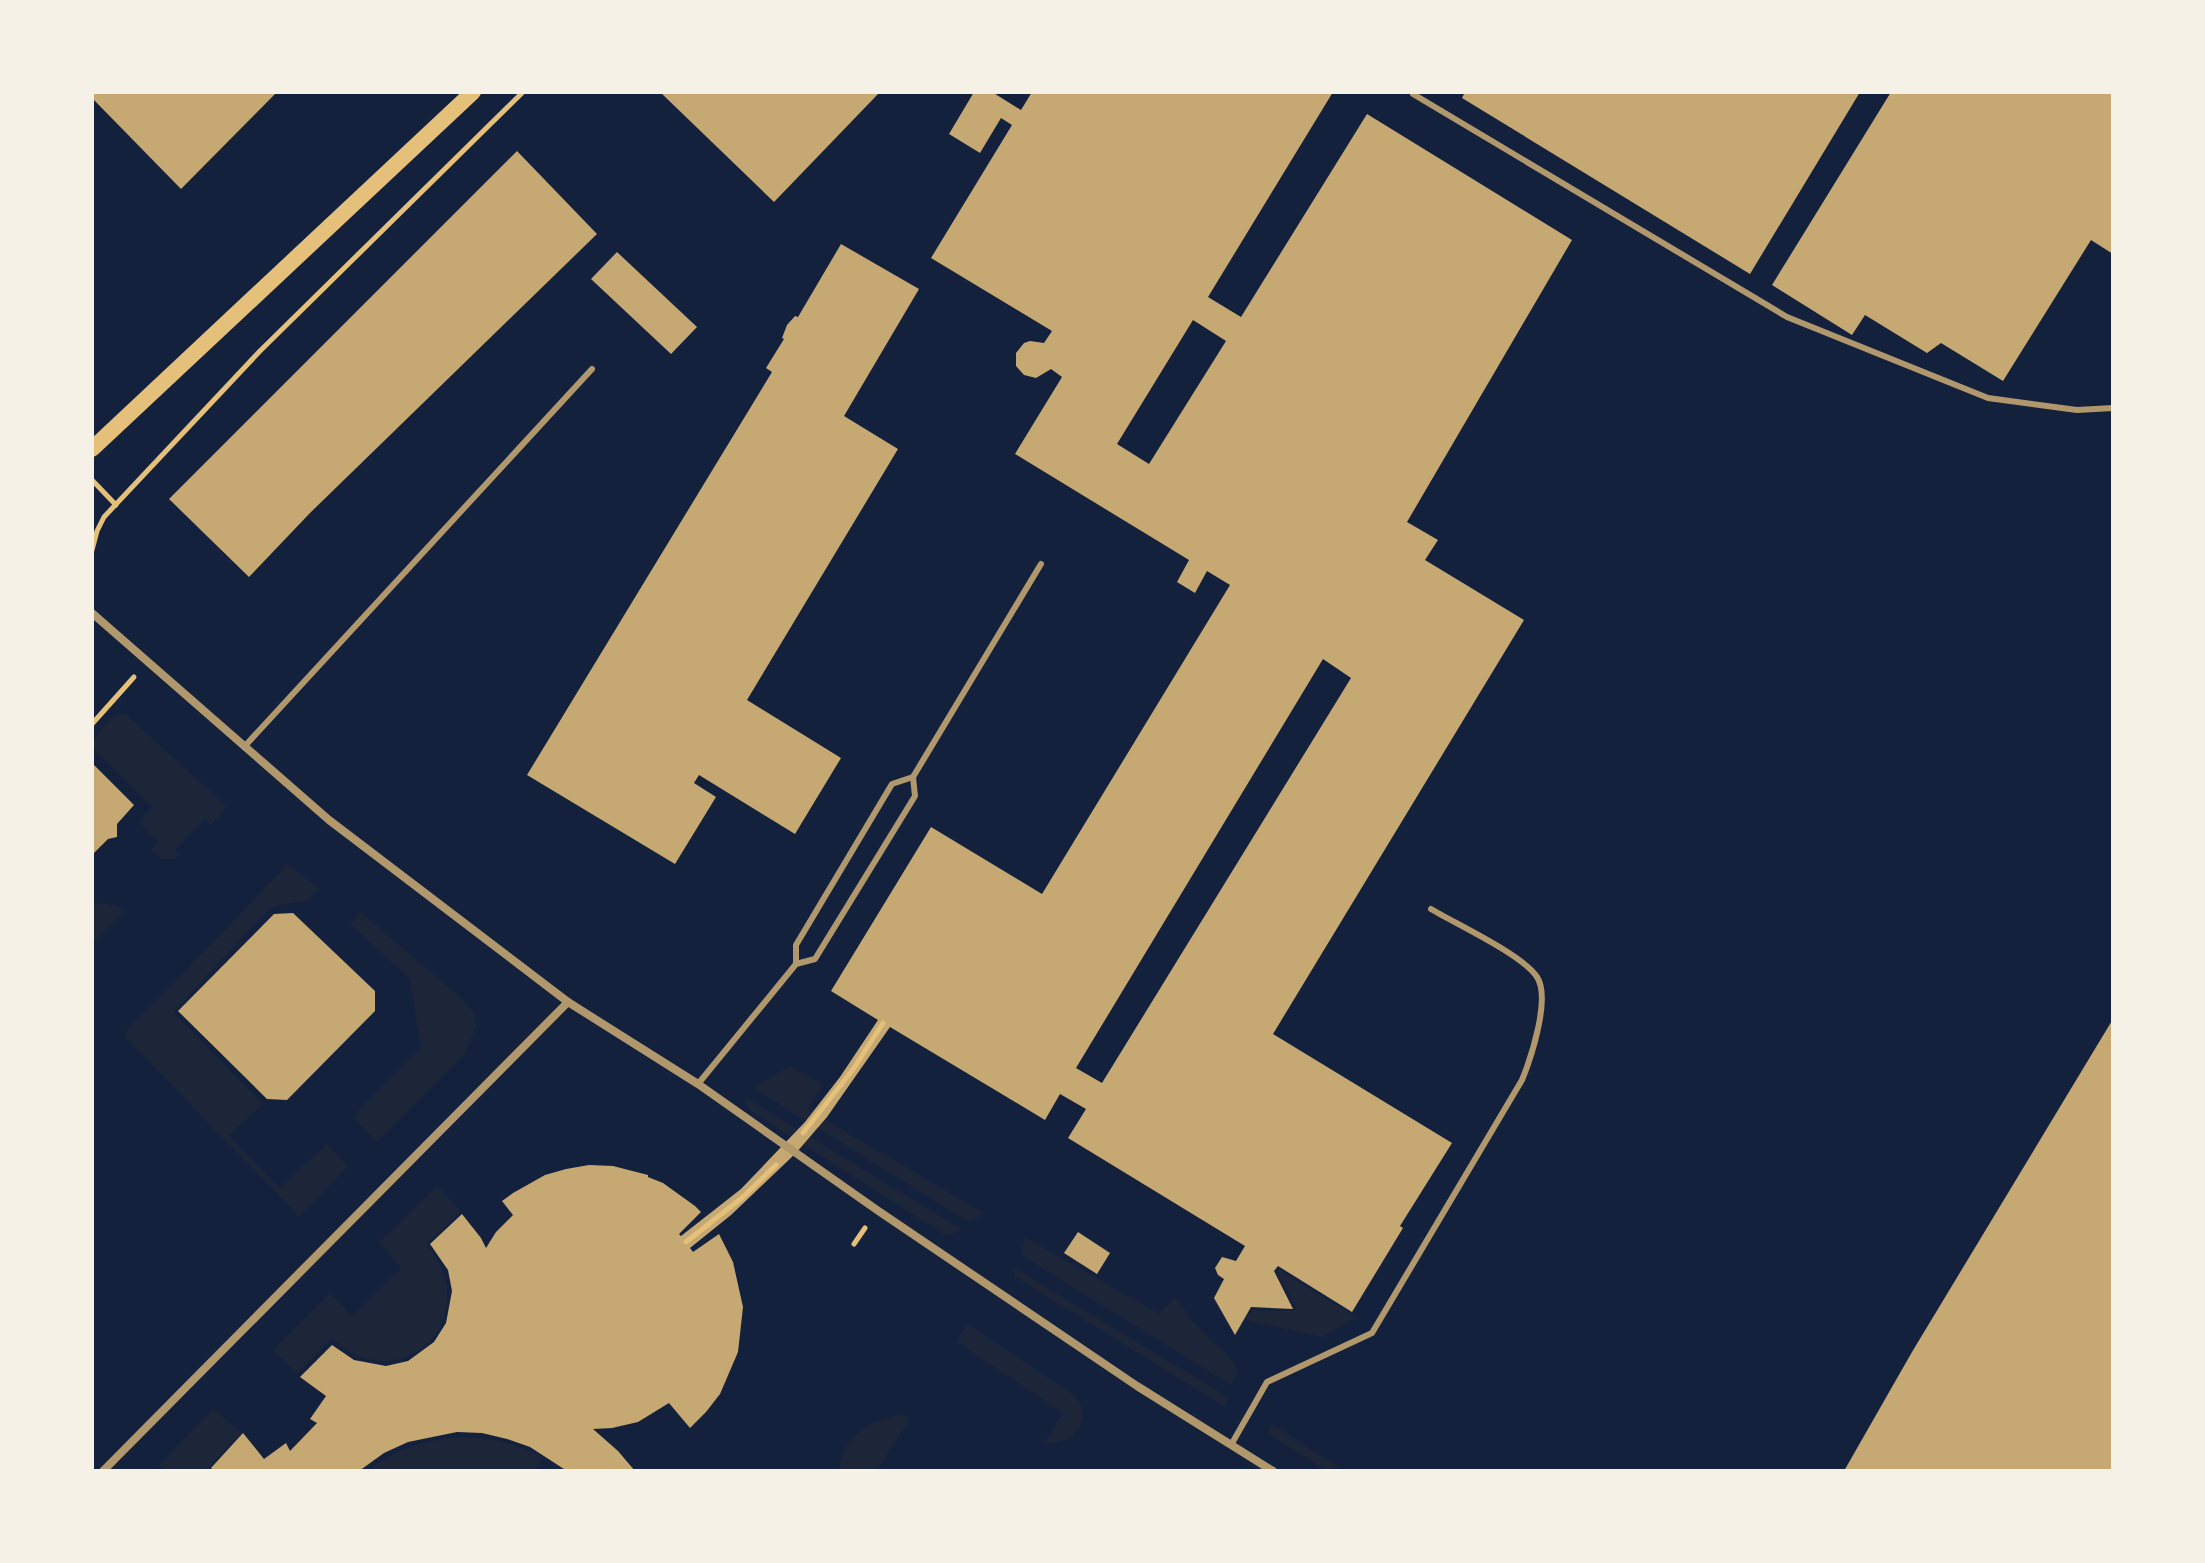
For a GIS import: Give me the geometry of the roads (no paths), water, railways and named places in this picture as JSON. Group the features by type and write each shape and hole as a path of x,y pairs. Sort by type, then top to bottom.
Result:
{"main road":[{"path":"92,449 473,92"}],"street":[{"path":"92,613 329,820 568,1002 698,1084 890,1219 1137,1386 1273,1471"},
{"path":"103,1471 568,1002"}],"lane":[{"path":"1414,92 1787,317 1988,398 2077,410 2113,408"},
{"path":"244,747 592,369"},
{"path":"698,1084 796,964 815,959 915,796 913,777 1041,564"},
{"path":"796,964 796,945 892,784 913,777"},
{"path":"1231,1445 1267,1382 1372,1333 1522,1080 1530,1060 1541,1009 1538,977 1519,961 1431,909"}]}
